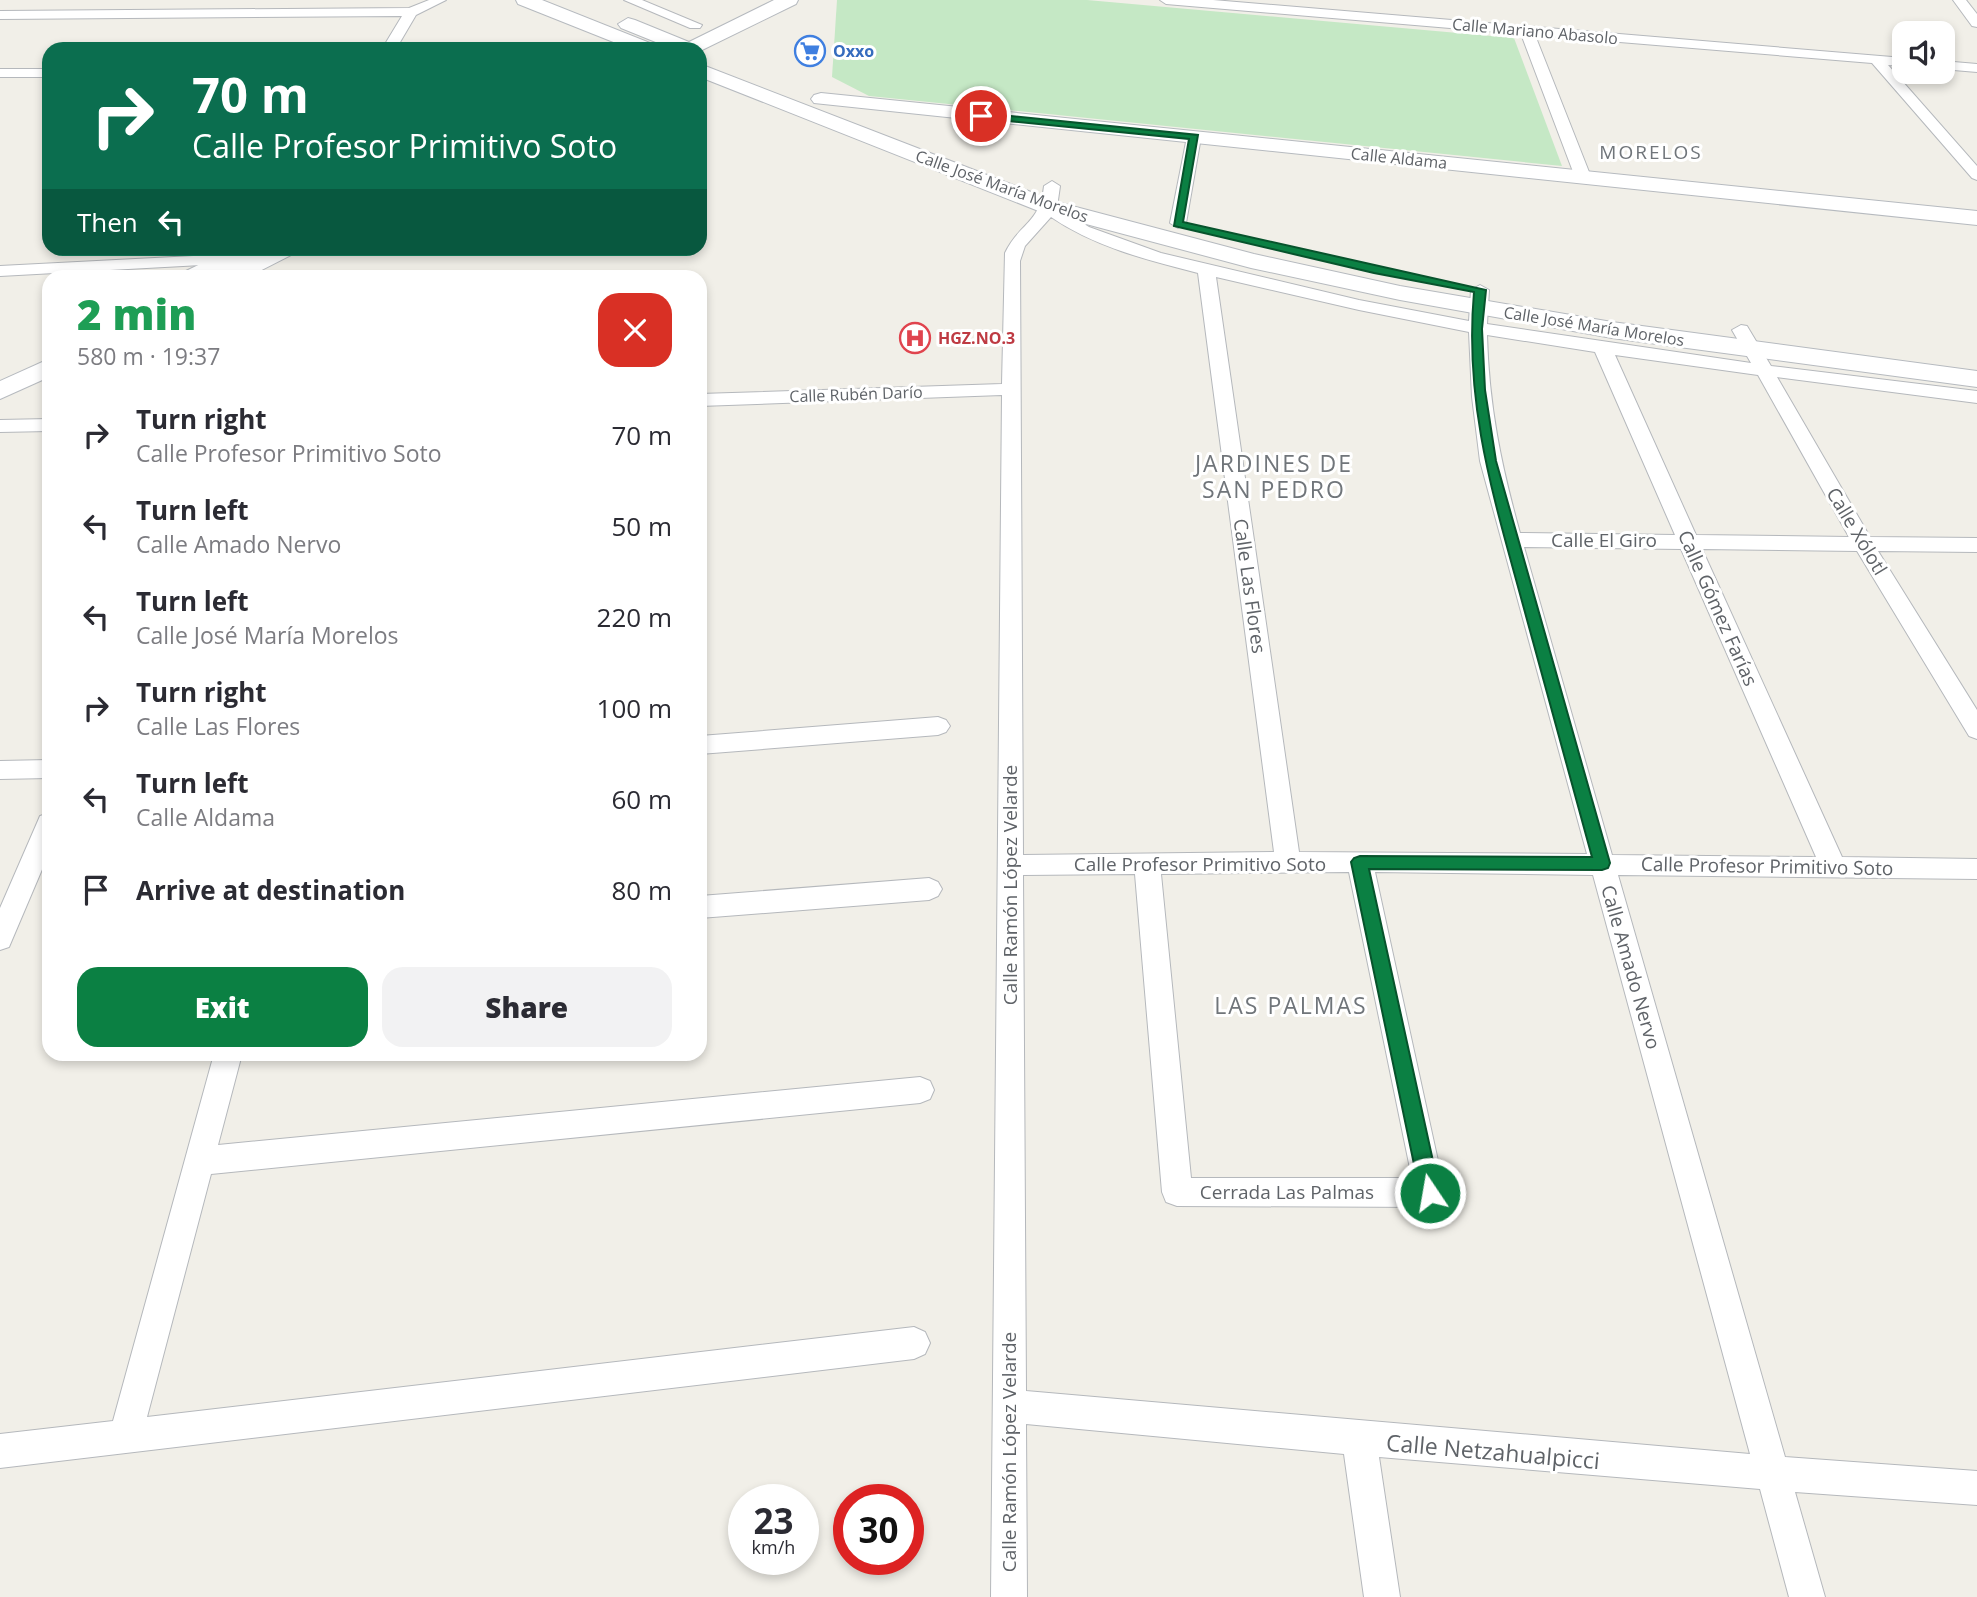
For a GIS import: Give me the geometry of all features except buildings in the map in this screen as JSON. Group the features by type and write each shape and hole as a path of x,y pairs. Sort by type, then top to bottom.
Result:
{"street":[{"path":"0,15 411,12 440,0"},
{"path":"526,0 631,42"},
{"path":"569,0 668,42"},
{"path":"630,0 695,25"},
{"path":"689,42 718,21 760,0"},
{"path":"694,42 789,0"},
{"name":"Calle Mariano Abasolo","path":"1166,0 1415,16 1525,30 1892,61"},
{"path":"1959,0 1977,23"},
{"path":"393,42 411,12"},
{"path":"625,23 659,27 718,21"},
{"path":"1525,30 1583,177"},
{"name":"Calle José María Morelos","path":"707,56 821,99 1050,200 1178,223 1374,270 1478,309"},
{"path":"1876,60 1977,175"},
{"path":"1955,66 1977,68"},
{"path":"0,73 42,73"},
{"name":"Calle José María Morelos","path":"707,73 1050,200 1251,261 1478,309 1752,350 1936,383 1977,379"},
{"path":"707,81 731,82"},
{"name":"Calle Aldama","path":"821,99 1977,218"},
{"path":"1178,223 1194,137"},
{"path":"1050,200 1090,234 1206,268 1336,301 1478,309 1603,349 1752,350"},
{"name":"Calle Ramón López Velarde","path":"1009,1597 1012,252 1050,200"},
{"path":"213,270 257,256"},
{"path":"0,271 239,261"},
{"name":"Calle Las Flores","path":"1206,268 1288,863"},
{"name":"Calle Amado Nervo","path":"1478,309 1479,390 1490,461 1807,1597"},
{"name":"Calle Gómez Farías","path":"1603,349 1833,866"},
{"name":"Calle José María Morelos","path":"1752,350 1977,361"},
{"name":"Calle Xólotl","path":"1752,350 1863,543 1973,717"},
{"path":"0,371 42,351"},
{"path":"0,391 42,370"},
{"path":"1936,383 1977,397"},
{"name":"Calle Rubén Darío","path":"707,400 1011,388"},
{"path":"0,426 42,425"},
{"name":"Calle El Giro","path":"1512,540 1977,545"},
{"path":"707,744 938,726"},
{"path":"0,770 42,769"},
{"path":"2,931 42,839"},
{"name":"Cerrada Las Palmas","path":"1147,864 1177,1192 1430,1193 1360,862"},
{"name":"Calle Profesor Primitivo Soto","path":"1010,865 1602,863 1977,869"},
{"path":"707,906 929,889"},
{"path":"125,1437 226,1061"},
{"path":"199,1161 920,1090"},
{"path":"0,1451 914,1343"},
{"name":"Calle Netzahualpicci","path":"1010,1406 1359,1440 1977,1488"},
{"path":"1359,1440 1382,1597"}],"green space":[{"path":"837,0 1087,0 1514,38 1562,166 869,96 832,77"}],"place":[{"name":"Oxxo","path":"810,51"},
{"name":"HGZ.NO.3","path":"915,338"}],"district":[{"name":"MORELOS","path":"1651,152"},
{"name":"JARDINES DE SAN PEDRO","path":"1274,476"},
{"name":"LAS PALMAS","path":"1291,1005"}],"route":[{"path":"981,116 1194,137 1178,223 1374,270 1480,290 1477,329 1479,390 1490,461 1602,863 1360,862 1430,1193"}]}
